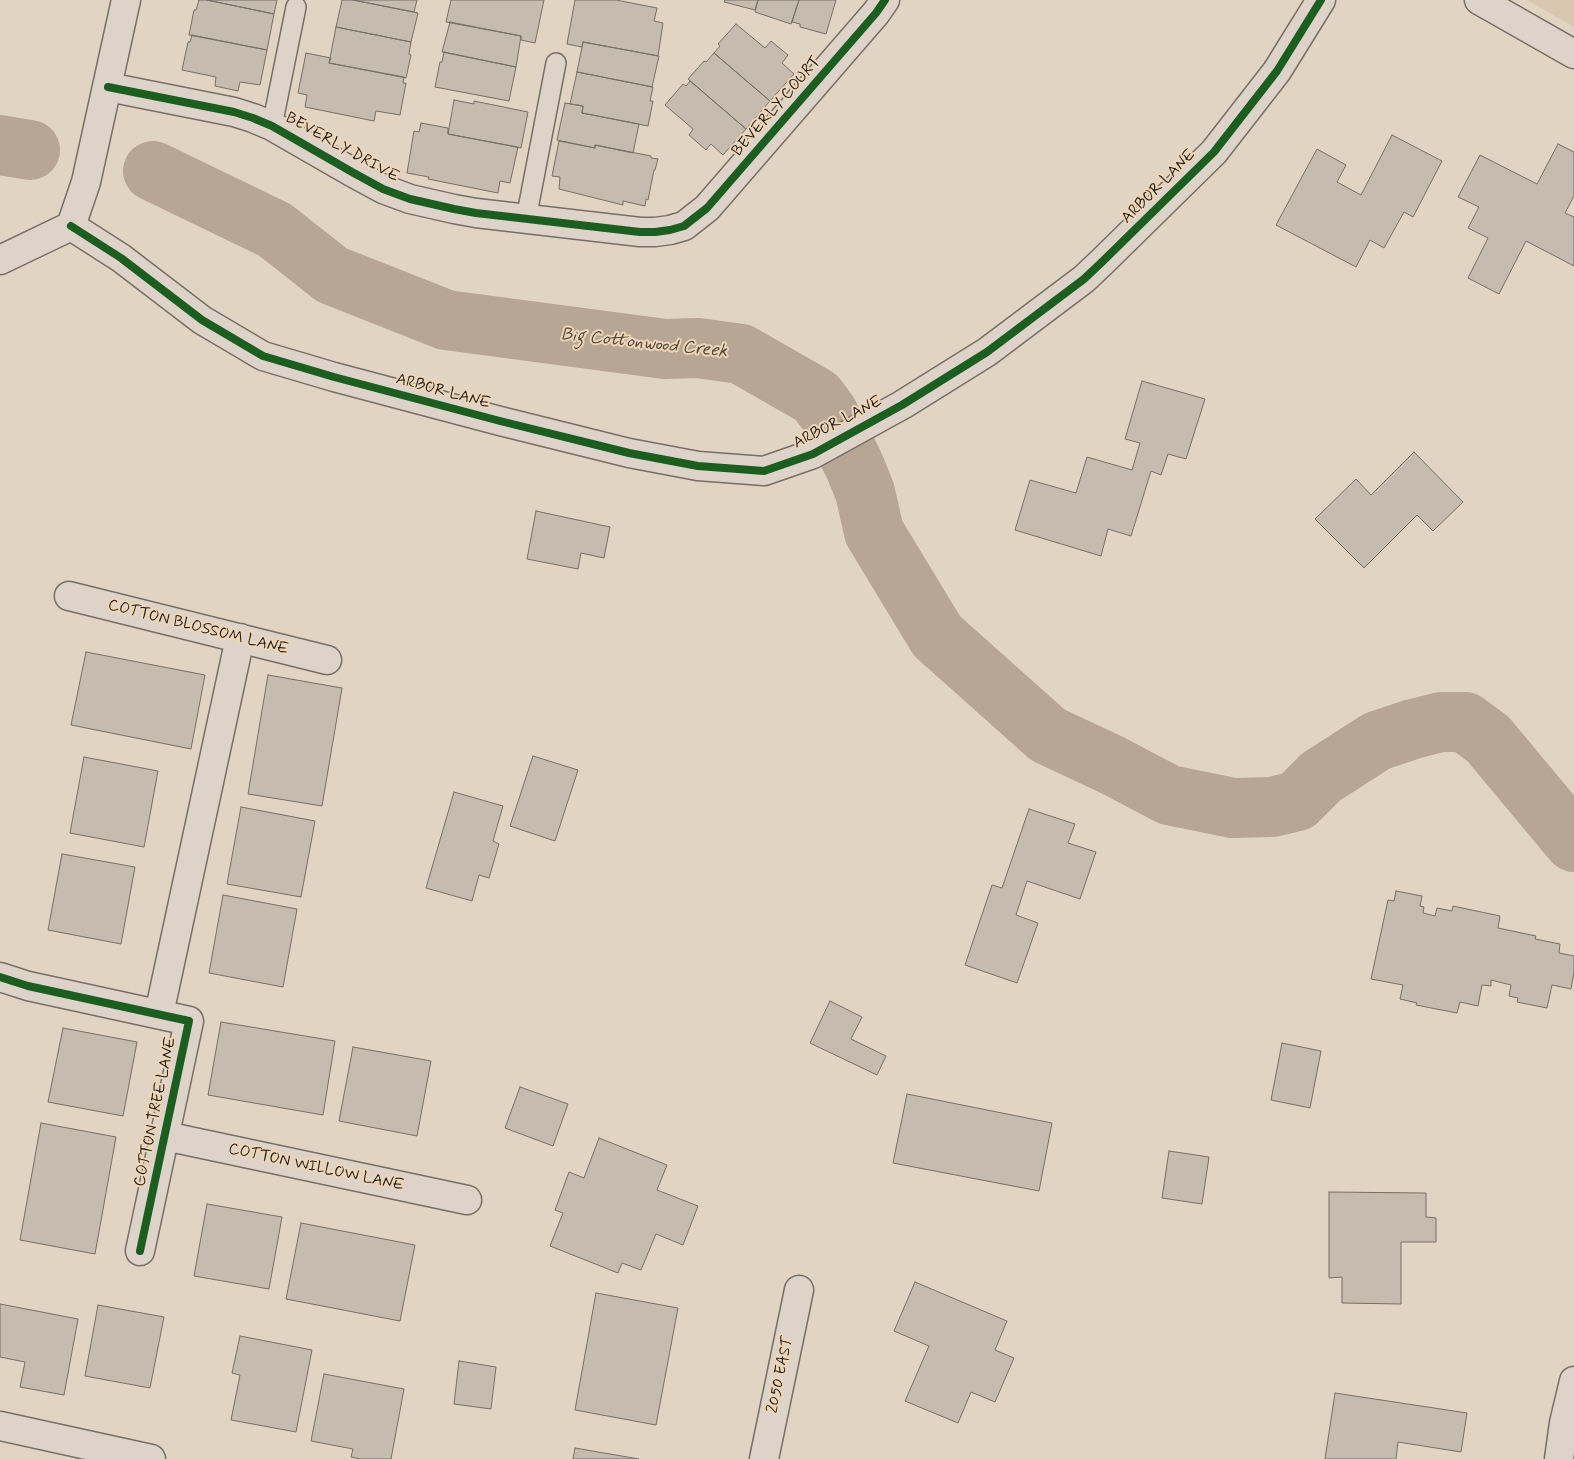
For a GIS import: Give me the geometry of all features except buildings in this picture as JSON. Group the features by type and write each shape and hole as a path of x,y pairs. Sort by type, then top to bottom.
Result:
{"street":[{"path":"0,260 71,226 86,182 126,0"},
{"name":"BEVERLY COURT","path":"684,226 707,208 876,14 885,0"},
{"name":"ARBOR LANE","path":"71,226 121,258 202,320 263,356 500,422 629,453 698,466 764,470 813,454 875,420 988,352 1039,314 1103,262 1214,152 1276,71 1321,0"},
{"path":"1479,0 1574,54"},
{"name":"BEVERLY DRIVE","path":"108,87 234,112 272,126 383,189 454,210 640,232 662,231 684,226"},
{"name":"COTTON BLOSSOM LANE","path":"69,596 327,660"},
{"name":"COTTON TREE LANE","path":"159,1014 240,638"},
{"name":"COTTON TREE LANE","path":"0,977 28,986 189,1021 140,1252"},
{"name":"COTTON WILLOW LANE","path":"165,1136 467,1200"},
{"name":"2050 EAST","path":"764,1459 799,1290"},
{"path":"1559,1459 1564,1423 1574,1381"},
{"path":"0,1426 151,1459"}],"lane":[{"path":"272,126 296,8"},
{"path":"526,219 556,63"}],"shaded area":[{"path":"1527,0 1574,0 1574,27"}],"waterway":[{"name":"Big Cottonwood Creek","path":"0,145 30,150"},
{"name":"Big Cottonwood Creek","path":"153,171 275,230 332,275 446,320 665,349 698,348 741,354 816,397 828,413 854,465 865,492 874,532 937,636 1048,735 1112,765 1169,795 1233,808 1272,807 1297,801 1321,777 1377,741 1441,722 1465,722 1488,739 1574,842"}],"cycle path":[{"path":"108,87 234,112 253,118 272,126 383,189 410,199 476,213 640,232 655,232 684,226 707,208 876,13 885,0"},
{"path":"71,226 121,258 202,320 263,356 500,421 629,453 698,466 764,471 813,454 902,405 987,352 1084,279 1214,152 1277,71 1321,0"},
{"path":"0,977 28,986 189,1021 140,1251"}]}
